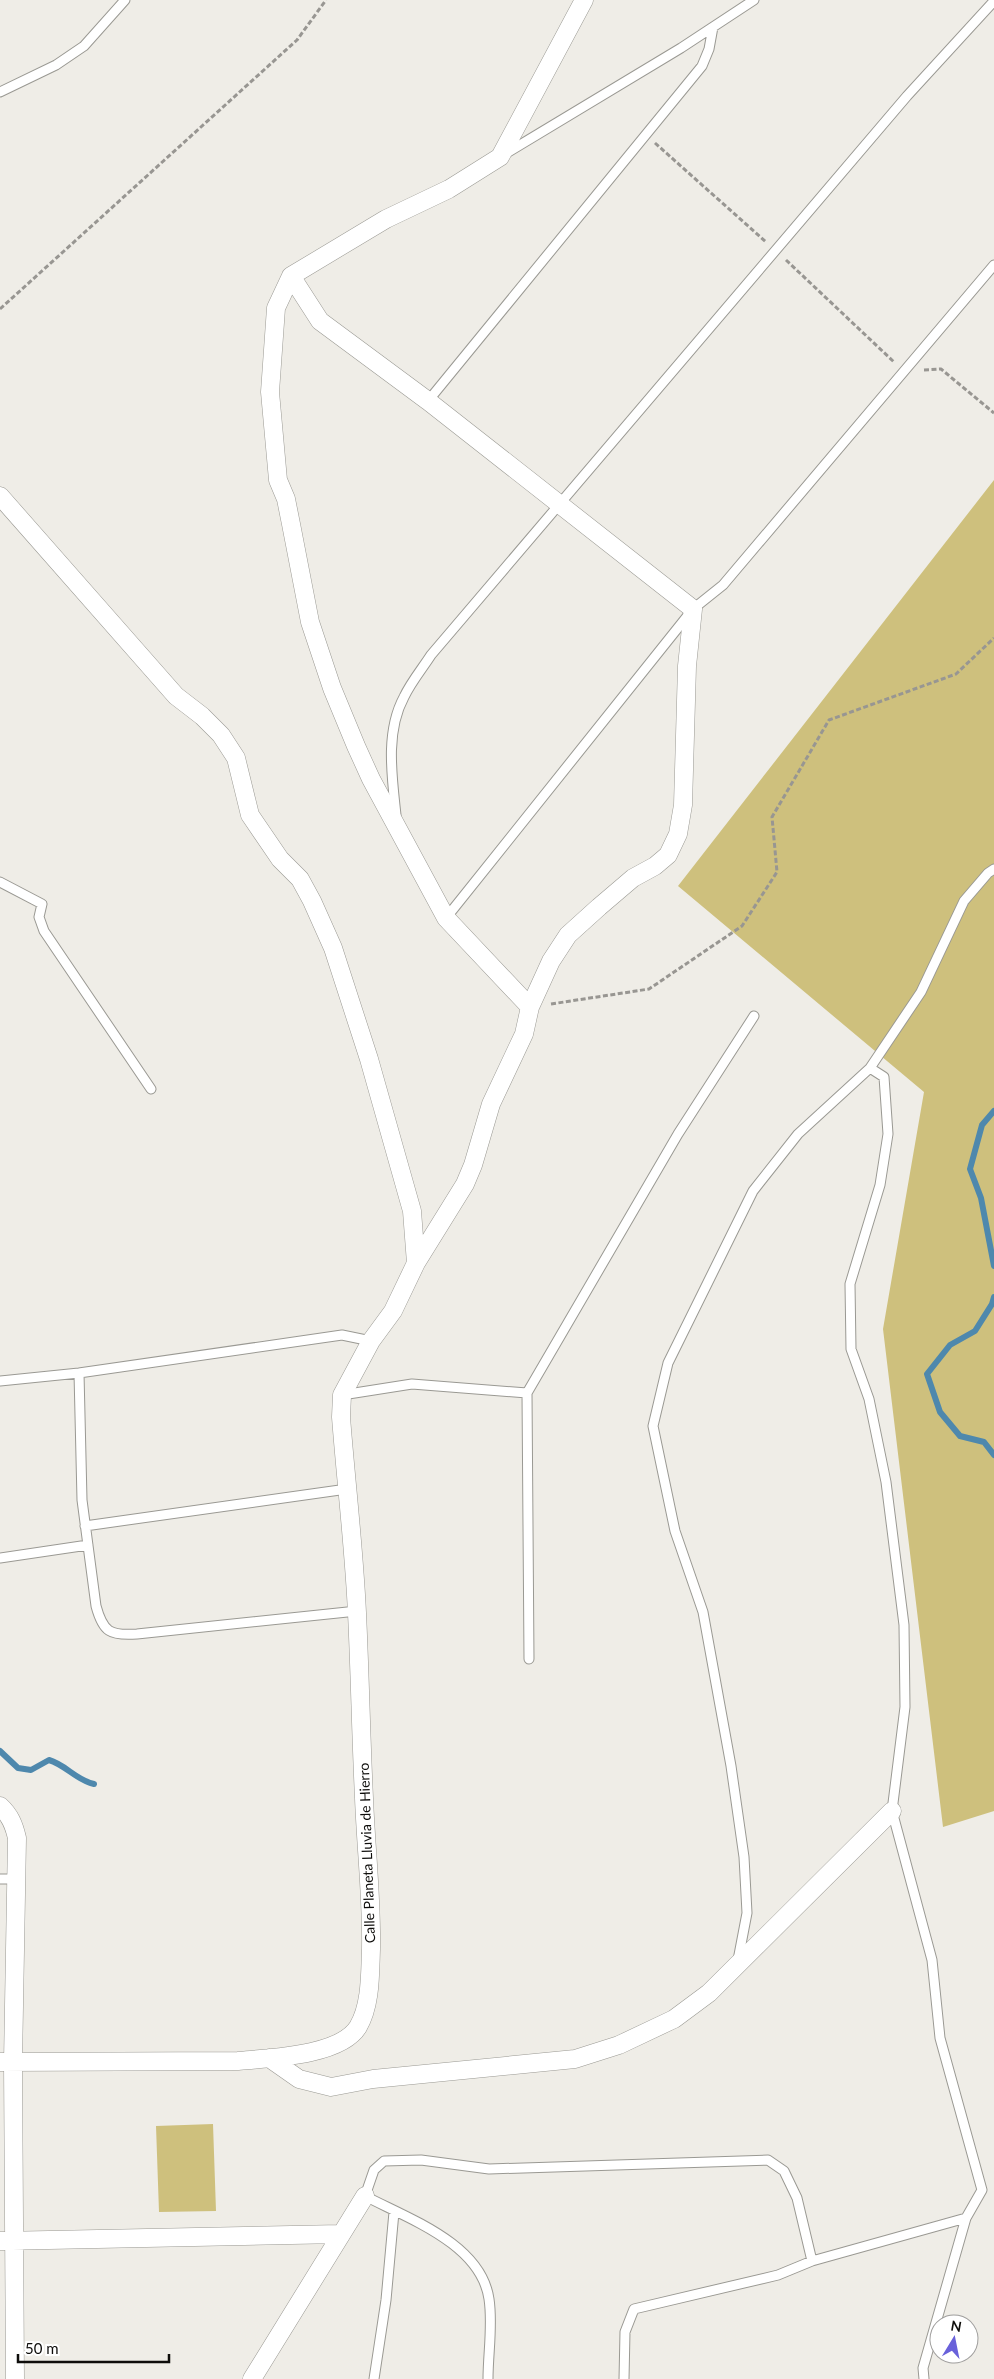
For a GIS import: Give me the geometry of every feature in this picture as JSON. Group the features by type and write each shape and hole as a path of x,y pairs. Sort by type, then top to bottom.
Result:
{"street":[{"path":"530,1007 446,918 371,779 356,746 332,688 310,622 286,499 278,480 270,392 276,308 291,276 386,219 449,189 500,157 584,0"},
{"path":"291,276 320,321 428,401 693,609 687,666 683,805 678,834 668,855 655,866 633,878 568,935 551,961 530,1007 524,1034 491,1104 473,1165 465,1184 416,1263 393,1311 371,1341 342,1396"},
{"path":"0,496 176,696 202,716 221,735 236,758 250,815 280,859 300,879 312,900 333,948 369,1059 412,1211 416,1263"},
{"name":"Calle Planeta Lluvia de Hierro","path":"7,2062 238,2061 329,2048 343,2041 357,2029 365,2012 370,1970 372,1901 364,1800 357,1611 341,1417 342,1396"},
{"path":"0,1806 7,1812 14,1824 16,1838 8,1879 7,2062 7,2241 15,2379"},
{"path":"269,2058 299,2079 331,2087 382,2078 576,2059 619,2046 674,2019 709,1993 892,1811"},
{"path":"252,2379 365,2196"},
{"path":"7,2241 341,2234"}],"lane":[{"path":"0,92 56,64 84,46 125,0"},
{"path":"500,157 754,0"},
{"path":"396,823 392,771 393,731 403,698 431,655 907,96 994,1"},
{"path":"428,401 702,66 709,49 713,27"},
{"path":"446,918 693,609 723,585 994,265"},
{"path":"738,1963 747,1912 744,1856 731,1766 703,1612 675,1531 653,1426 668,1363 753,1192 798,1134 870,1068 921,992 964,901 988,873 994,869"},
{"path":"0,882 42,904 39,917 44,931 151,1090"},
{"path":"529,1659 527,1393 678,1134 754,1016"},
{"path":"870,1068 884,1077 888,1134 880,1185 850,1284 851,1349 869,1399 886,1482 904,1625 905,1707 892,1811 932,1960 940,2038 982,2190 966,2218 923,2368 924,2379"},
{"path":"0,1381 79,1373 342,1335 371,1341"},
{"path":"79,1373 82,1500 99,1620 108,1631 122,1635 357,1611"},
{"path":"342,1396 412,1384 527,1393"},
{"path":"85,1526 347,1489"},
{"path":"0,1558 88,1545"},
{"path":"488,2379 489,2299 483,2276 470,2257 443,2237 365,2196 374,2170 384,2161 421,2160 489,2169 768,2160 784,2171 797,2198 812,2261"},
{"path":"374,2379 386,2300 394,2212"},
{"path":"624,2379 625,2332 634,2310 778,2275 812,2261 966,2218"}],"path":[{"path":"0,309 297,40 326,0"},
{"path":"645,134 776,250 904,371 941,369 994,413"},
{"path":"530,1007 649,989 742,926 777,872 772,818 829,720 956,674 994,638"}],"shaded area":[{"path":"994,480 994,1811 943,1827 883,1329 924,1092 678,886"},
{"path":"213,2124 216,2211 159,2212 156,2126"}],"waterway":[{"path":"994,1111 982,1125 970,1169 981,1198 994,1266"},
{"path":"994,1297 992,1304 975,1331 950,1345 927,1374 940,1412 960,1436 984,1442 994,1455"},
{"path":"0,1751 18,1768 31,1770 49,1760 94,1784"}]}
